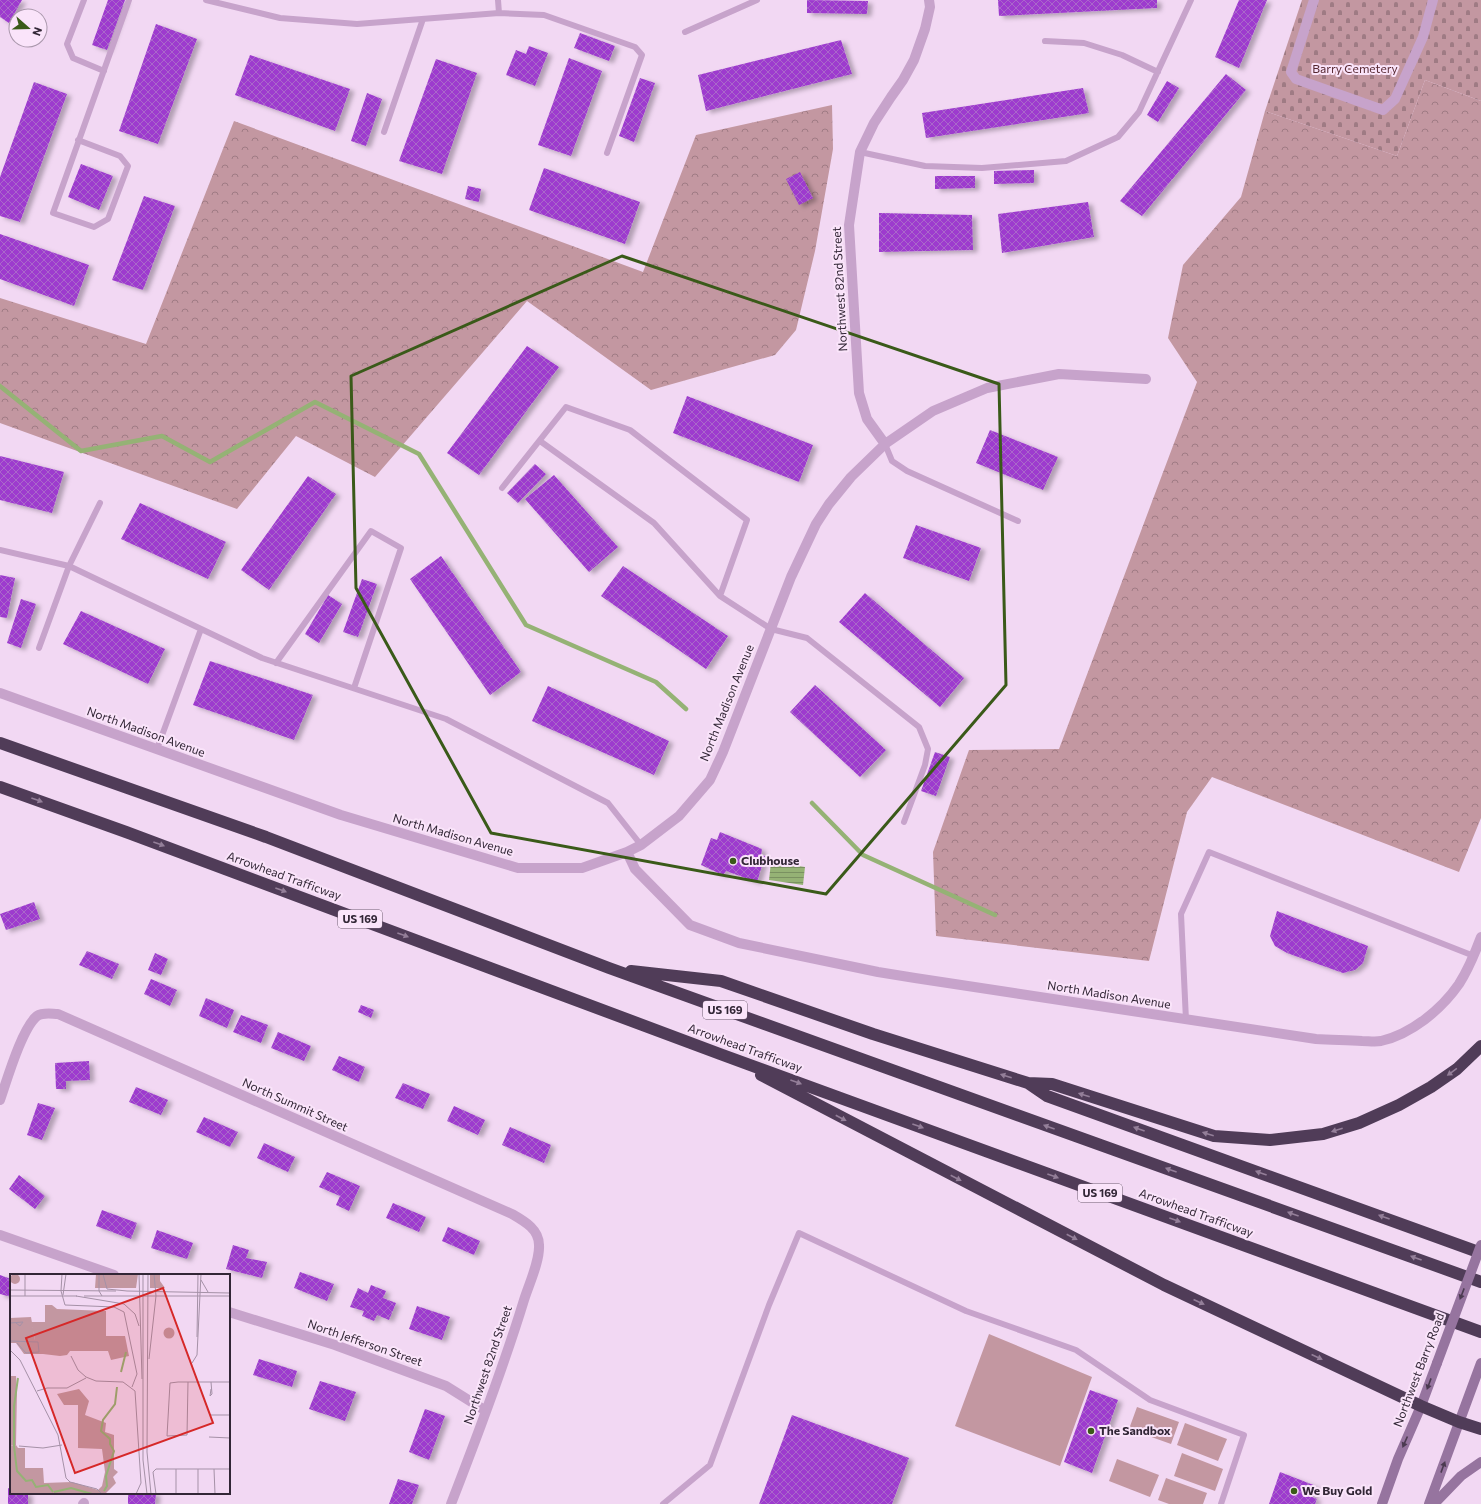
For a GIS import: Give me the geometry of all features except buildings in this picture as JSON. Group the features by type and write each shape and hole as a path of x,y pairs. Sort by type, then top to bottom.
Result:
{"highway":[{"name":"US 169","path":"0,743 266,837 609,968 1481,1282"},
{"name":"Arrowhead Trafficway","path":"0,787 126,832 720,1054 1481,1332"},
{"path":"609,968 721,982 873,1034 1028,1083 1052,1084 1214,1136 1270,1140 1323,1134 1359,1123 1399,1105 1431,1087 1457,1069 1481,1046"},
{"path":"720,1054 1164,1285 1421,1406 1459,1422 1481,1429"},
{"path":"1028,1083 1047,1096 1481,1253"}],"main road":[{"name":"Northwest Barry Road","path":"1382,1504 1398,1459 1421,1406 1481,1245"},
{"path":"1429,1504 1481,1363"},
{"path":"1434,1504 1461,1476 1481,1462"}],"street":[{"name":"Northwest 82nd Street","path":"885,444 867,419 859,393 849,225 860,152 874,123 890,97 903,80 914,60 925,29 930,7 929,0"},
{"path":"1314,0 1291,72 1296,79 1383,110 1395,100 1423,37 1433,0"},
{"name":"North Madison Avenue","path":"0,693 341,815 518,868 582,868 627,852 641,845 679,816 710,780 723,752 791,577 816,524 829,504 851,477 885,444 933,411 987,388 1059,374 1146,379"},
{"name":"North Madison Avenue","path":"627,852 635,868 690,925 739,942 878,972 1316,1039 1380,1042 1396,1036 1414,1026 1431,1014 1446,1000 1459,984 1474,956 1481,937"},
{"name":"North Summit Street","path":"0,1100 26,1030 38,1015 48,1013 58,1014 512,1214 528,1223 536,1233"},
{"name":"Northwest 82nd Street","path":"451,1504 486,1411 537,1260 539,1244 536,1233"},
{"path":"0,1235 111,1274"},
{"name":"North Jefferson Street","path":"230,1312 335,1345 446,1386 486,1411"}],"lane":[{"path":"84,0 67,44 73,58 104,71"},
{"path":"78,140 120,156 128,166 108,219 94,228 53,213 78,140 129,0"},
{"path":"206,0 280,18 357,24 499,13 544,15 635,47 642,55 606,153"},
{"path":"498,0 499,13"},
{"path":"685,32 757,0"},
{"path":"860,152 925,166 982,168 1066,161 1118,137 1139,112 1191,0"},
{"path":"384,132 423,19"},
{"path":"1045,41 1084,43 1122,55 1158,72"},
{"path":"502,488 566,407 630,430 747,520 720,596"},
{"path":"540,441 654,523 720,596 771,629 807,638 919,727 928,748 925,765 904,822"},
{"path":"885,444 892,461 907,471 1018,521"},
{"path":"39,648 69,566 100,503"},
{"path":"276,663 371,530 401,548 354,688"},
{"path":"0,550 69,566 262,658 446,719 608,803 641,845"},
{"path":"157,749 201,629"},
{"path":"1186,1020 1181,914 1210,852 1474,956"},
{"path":"664,1504 710,1465 769,1305 799,1233 966,1311 1076,1350 1150,1400 1244,1435 1221,1504"}],"highlighted area":[{"path":"622,256 999,384 1006,685 826,894 491,833 356,588 351,376"}],"green space":[{"name":"Barry Cemetery","path":"1302,0 1481,0 1481,101 1425,80 1397,156 1265,111"},
{"path":"1425,80 1481,101 1481,818 1459,872 1212,777 1187,812 1149,961 936,936 933,852 969,750 1059,749 1197,382 1168,338 1183,265 1241,197 1265,111 1397,156"},
{"path":"832,105 833,149 815,251 796,330 775,355 651,390 527,301 375,477 296,436 237,509 0,423 0,298 146,344 234,121 643,272 696,135"},
{"path":"989,1334 1092,1377 1060,1466 955,1426"},
{"path":"1137,1407 1179,1422 1171,1444 1129,1429"},
{"path":"1185,1423 1227,1439 1218,1461 1177,1445"},
{"path":"1182,1453 1223,1469 1215,1491 1174,1476"},
{"path":"1117,1459 1159,1475 1150,1497 1109,1481"},
{"path":"1166,1478 1207,1493 1203,1504 1169,1504 1158,1500"}],"shaded area":[{"path":"771,862 805,867 803,885 769,880"}],"waterway":[{"path":"0,386 81,451 162,436 210,462 315,402 419,454 526,625 656,682 686,709"},
{"path":"812,803 863,855 995,915"}],"place":[{"name":"Clubhouse","path":"733,861"},
{"name":"The Sandbox","path":"1091,1431"},
{"name":"We Buy Gold","path":"1294,1491"}]}
